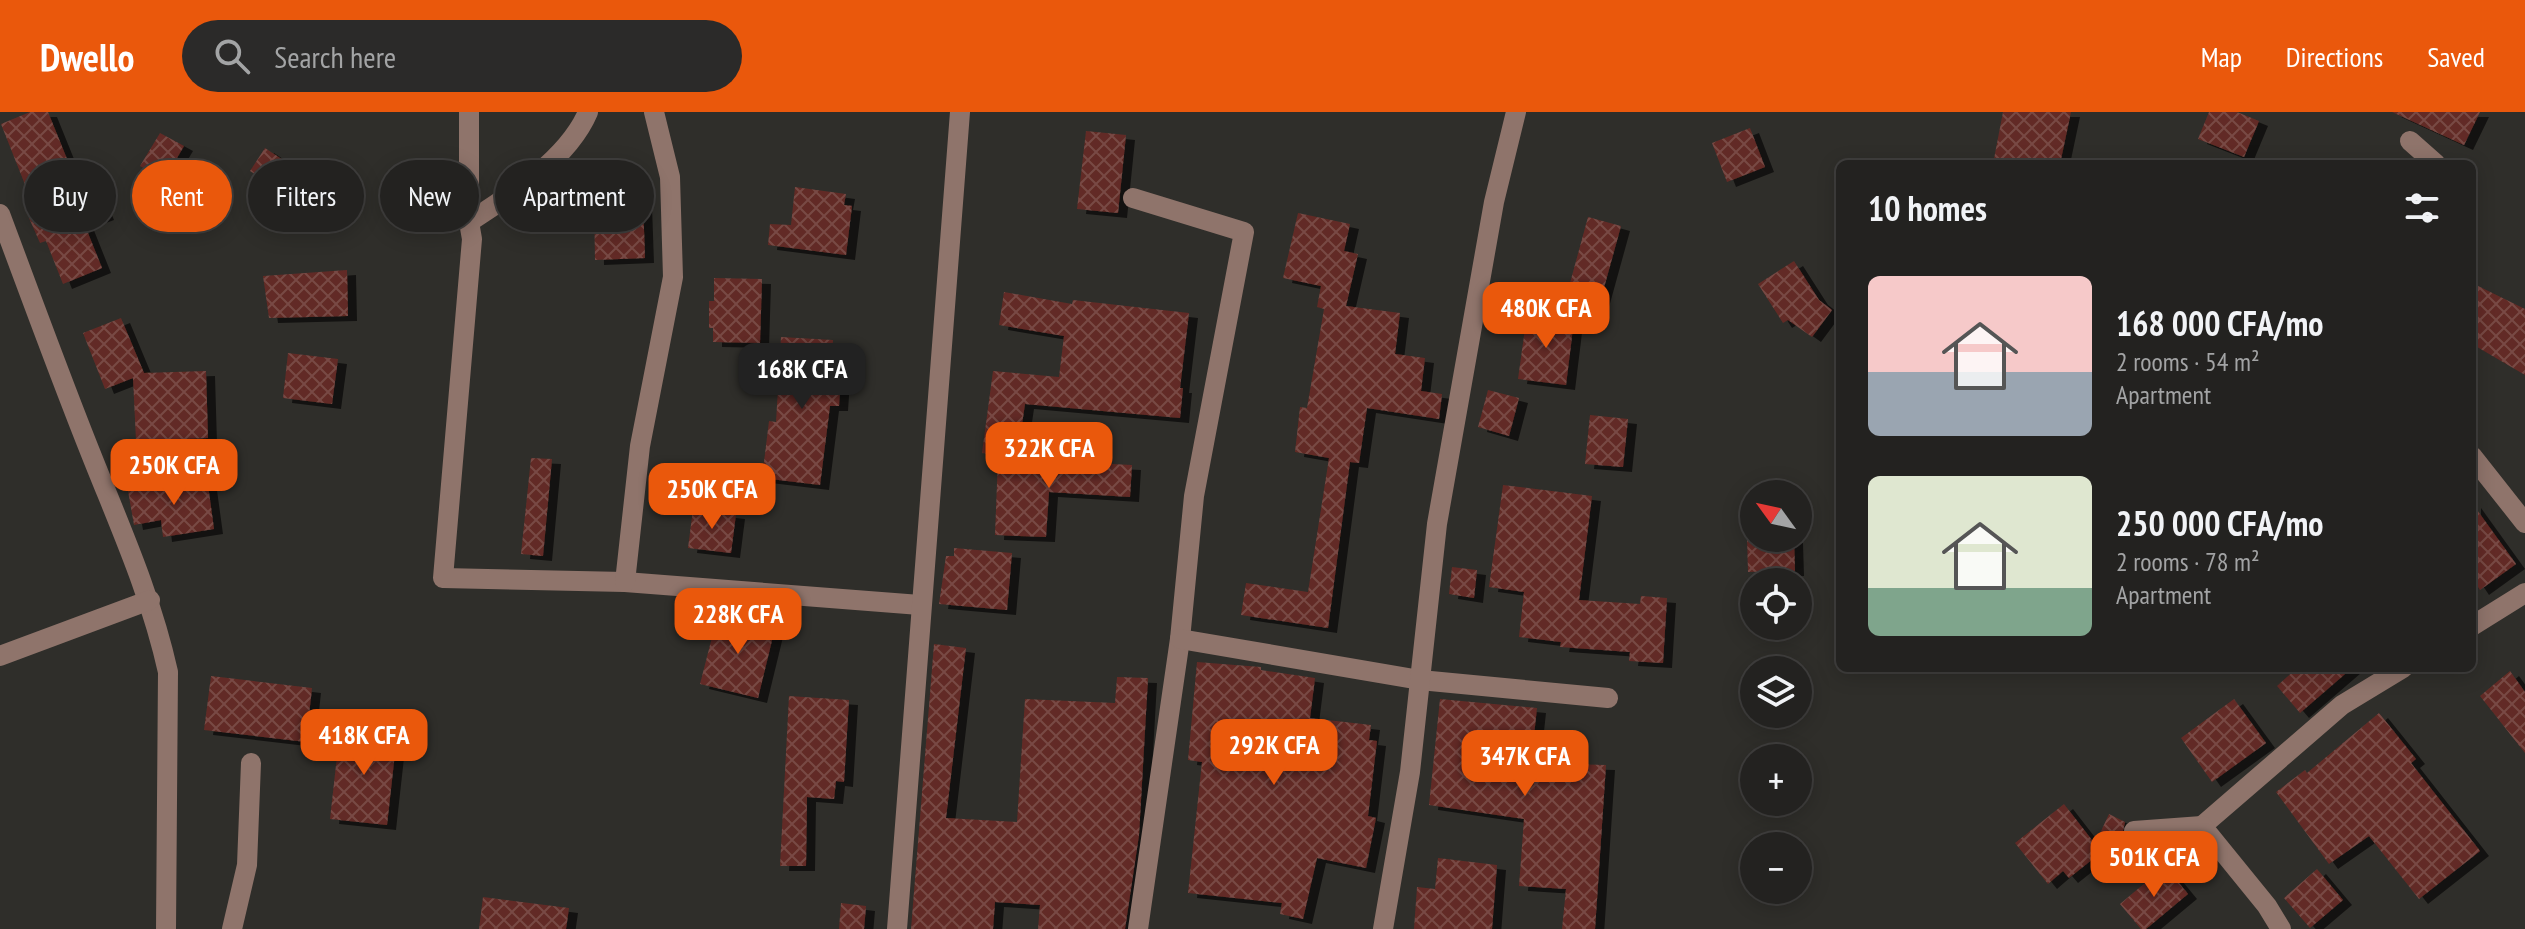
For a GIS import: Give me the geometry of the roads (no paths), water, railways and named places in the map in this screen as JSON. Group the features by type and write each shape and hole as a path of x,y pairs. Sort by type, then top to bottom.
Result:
{"street":[{"path":"469,112 469,160"},
{"path":"479,215 521,186 562,148 582,126 588,112"},
{"path":"625,582 640,446 673,277 670,177 654,112"},
{"path":"897,929 960,112"},
{"path":"1383,929 1410,772 1437,524 1494,202 1516,112"},
{"path":"2410,141 2431,160"},
{"path":"1133,198 1244,232 1194,496 1180,639 1138,929"},
{"path":"0,214 150,600 168,672 166,929"},
{"path":"471,232 443,578 625,582 920,605"},
{"path":"2476,461 2525,523"},
{"path":"2476,624 2525,593"},
{"path":"0,656 150,600"},
{"path":"1180,639 1420,680 1608,698"},
{"path":"2134,831 2202,826 2342,705 2396,672"},
{"path":"232,929 247,865 251,763"},
{"path":"2202,826 2267,906 2281,929"}]}
